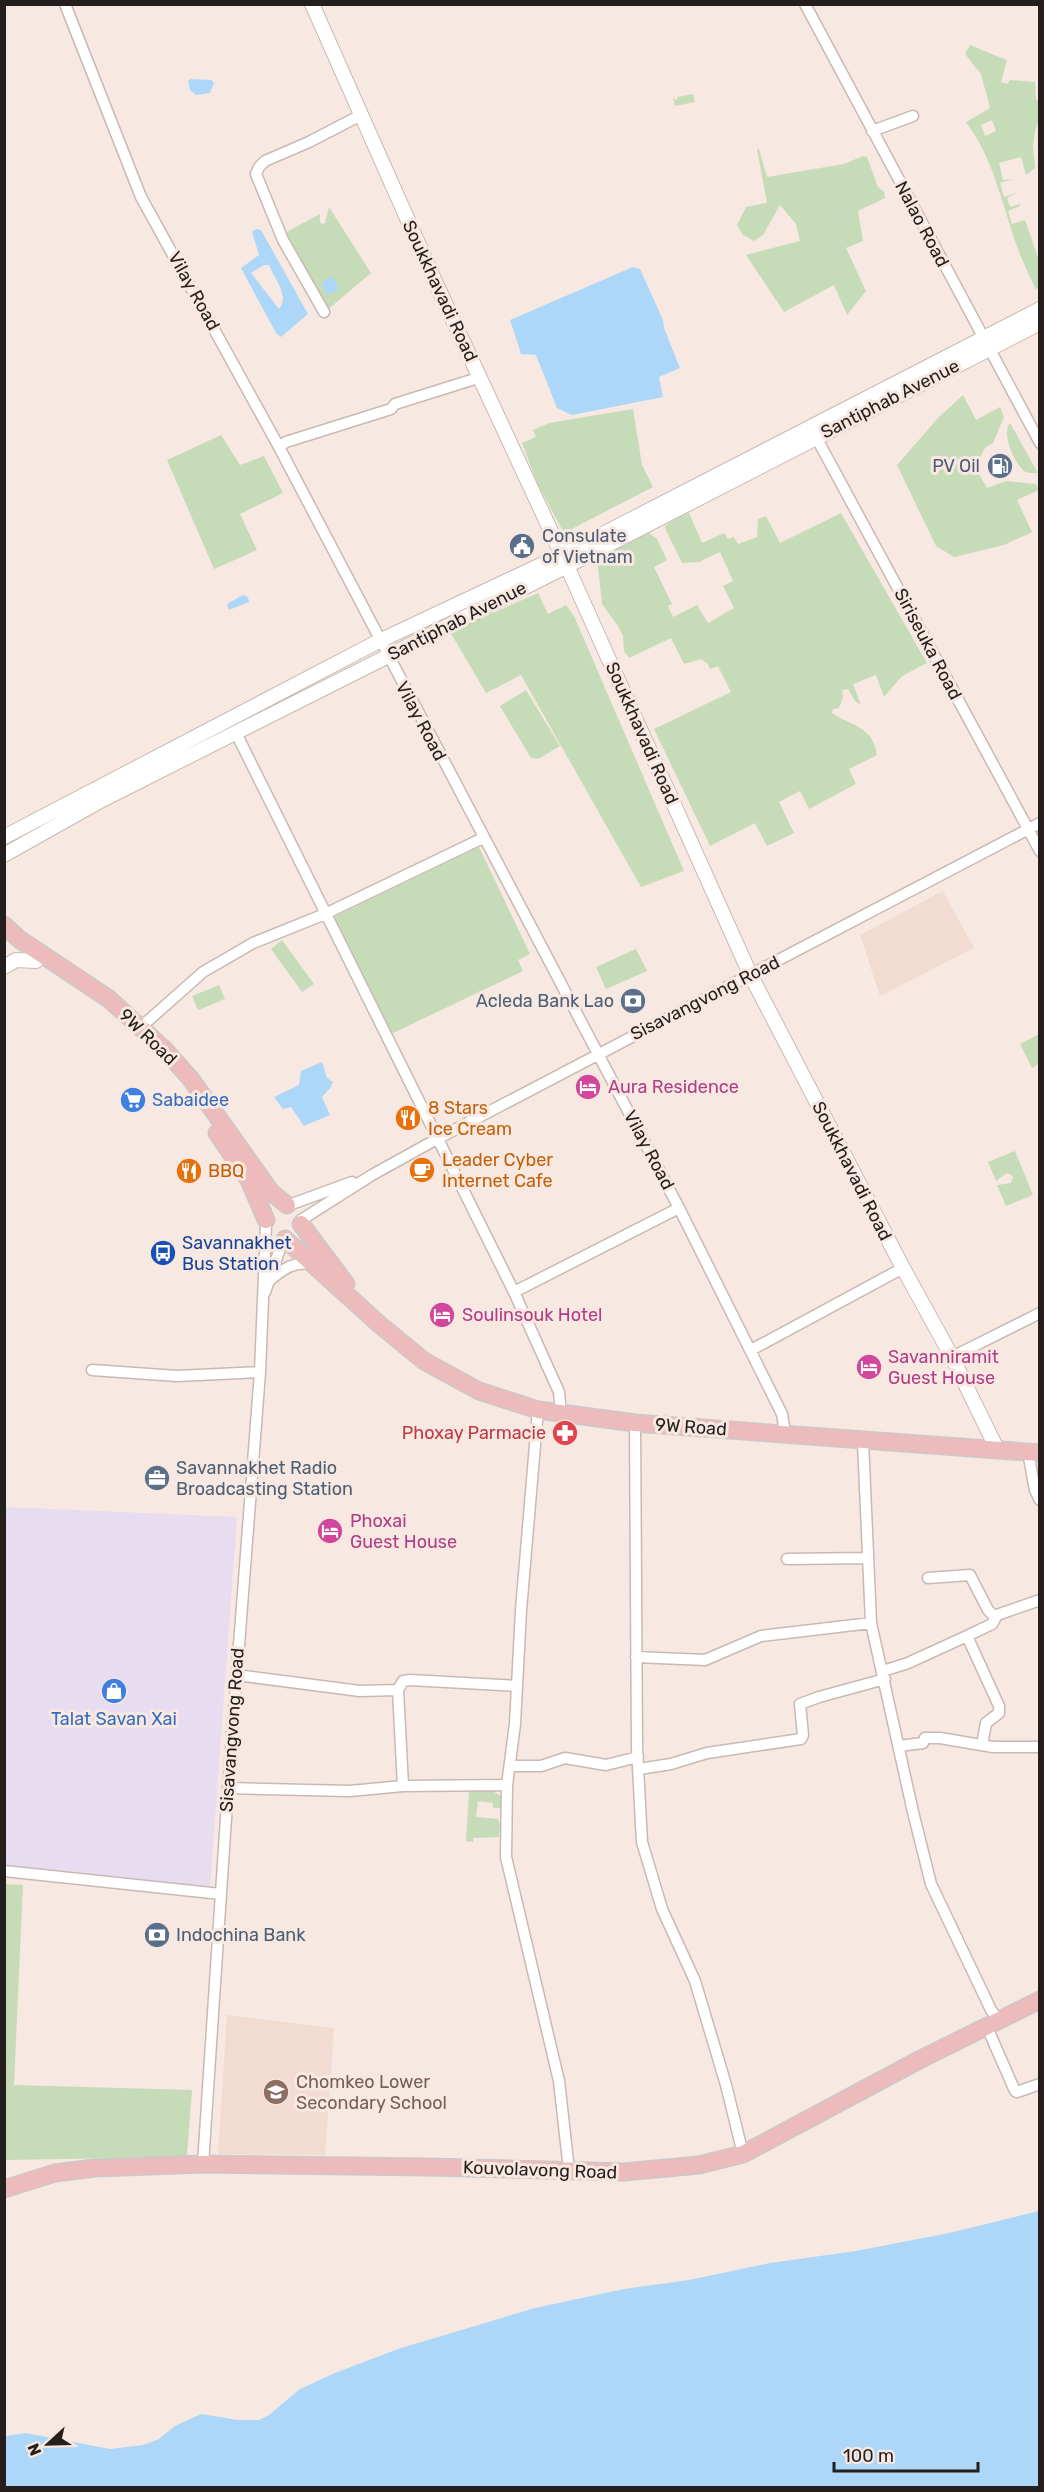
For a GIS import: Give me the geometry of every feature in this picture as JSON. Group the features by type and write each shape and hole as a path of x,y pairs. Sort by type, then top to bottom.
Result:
{"main road":[{"name":"9W Road","path":"4,925 19,939 141,1027 190,1078 271,1192 288,1205"},
{"name":"9W Road","path":"4,943 72,978 136,1034 183,1084 249,1180 266,1223"},
{"path":"281,1204 288,1205 297,1211 301,1222 297,1233 284,1239 272,1236 266,1223 271,1210 281,1204"},
{"name":"9W Road","path":"301,1222 370,1315"},
{"name":"9W Road","path":"284,1239 406,1348 445,1374 479,1391 538,1410 561,1415 635,1423 1034,1452"},
{"name":"Kouvolavong Road","path":"4,2189 55,2173 95,2168 203,2164 624,2172 699,2164 743,2154 921,2059 1040,2000"}],"street":[{"name":"Vilay Road","path":"65,4 141,197 279,447 387,657 679,1209 782,1414 785,1433"},
{"name":"Soukkhavadi Road","path":"312,4 750,974 903,1268 952,1357 997,1449"},
{"name":"Nalao Road","path":"805,4 1040,443"},
{"path":"324,312 284,240 256,174 264,161 309,142 361,115"},
{"path":"872,131 914,116"},
{"name":"Santiphab Avenue","path":"4,837 379,641 564,560 816,437 987,343 1040,309"},
{"name":"Santiphab Avenue","path":"4,855 102,800 387,657 564,560 987,343 1040,323"},
{"path":"279,447 286,442 391,409 396,404 481,377"},
{"name":"Siriseuka Road","path":"816,437 1040,850"},
{"path":"236,732 514,1292 559,1392 561,1415"},
{"name":"Sisavangvong Road","path":"301,1222 372,1175 437,1139 597,1053 1040,823"},
{"path":"141,1027 202,972 253,943 325,914 483,838"},
{"path":"4,967 16,960 36,961"},
{"name":"Sisavangvong Road","path":"288,1205 372,1175"},
{"path":"514,1292 679,1209"},
{"name":"Sisavangvong Road","path":"203,2164 228,1788 260,1372 264,1295 262,1276 266,1223"},
{"name":"Sisavangvong Road","path":"264,1295 284,1239"},
{"path":"270,1280 291,1265 301,1262 314,1264"},
{"path":"751,1350 903,1268"},
{"path":"952,1357 1040,1313"},
{"path":"92,1370 177,1376 260,1372"},
{"path":"538,1410 521,1610 518,1686 511,1766 507,1785 506,1857 559,2080 569,2170"},
{"path":"635,1423 638,1574 636,1657 640,1823 649,1871 662,1909 695,1981 726,2085 743,2154"},
{"path":"863,1441 871,1623 919,1842 931,1884 990,2010 1015,2091 1040,2084"},
{"path":"1034,1452 1035,1490 1040,1500"},
{"path":"787,1559 867,1558"},
{"path":"928,1578 970,1575 988,1610 997,1616"},
{"path":"639,1769 671,1764 707,1753 801,1739 803,1735 800,1704 884,1675 992,1624 997,1616 1040,1600"},
{"path":"636,1657 705,1660 760,1636 871,1623"},
{"path":"967,1636 999,1706 999,1713 986,1723 982,1745"},
{"path":"237,1675 360,1691 398,1690"},
{"path":"403,1786 398,1690 403,1681 518,1686"},
{"path":"899,1746 923,1743 925,1738 940,1738 982,1745 1040,1747"},
{"path":"511,1766 541,1766 565,1758 606,1765 638,1757"},
{"path":"228,1788 350,1791 403,1786 507,1785"},
{"path":"4,1871 221,1894"}],"shaded area":[{"path":"943,891 974,948 880,996 860,935"},
{"name":"Talat Savan Xai","path":"5,1507 237,1517 210,1887 5,1866"},
{"name":"Chomkeo Lower Secondary School","path":"227,2015 334,2028 325,2155 218,2154"}],"green space":[{"path":"970,45 1007,60 1001,82 1007,84 1010,80 1035,82 1036,100 1039,101 1039,119 1033,145 1035,168 1026,175 1021,157 999,163 1003,180 1013,179 1000,183 1004,197 1017,193 1007,198 1010,207 1020,204 1008,211 1012,224 1025,220 1039,260 1039,287 1036,290 1016,245 983,149 966,122 990,108 981,74 965,54","holes":["992,120 996,131 985,136 981,125"]},
{"path":"693,94 695,102 675,106 673,98 677,100 677,97"},
{"path":"757,149 759,149 767,177 844,164 863,156 867,157 878,187 884,192 885,198 858,211 863,241 846,248 866,291 847,315 834,285 784,312 746,255 800,241 796,224 780,205 763,235 754,241 743,235 737,225 746,207 767,203"},
{"path":"329,207 371,273 326,311 283,234 320,214 320,222 325,223"},
{"path":"963,395 976,420 1000,407 1004,417 993,443 985,448 975,467 987,488 1006,481 1036,484 1039,490 1017,500 1032,532 1004,545 954,557 936,546 897,465 938,418"},
{"path":"633,409 642,465 653,487 564,533 538,485 522,443 536,437 533,430 549,423"},
{"path":"1010,423 1038,473 1026,472 1016,461 1008,441"},
{"path":"221,435 240,465 264,456 283,493 240,514 257,550 214,569 167,460"},
{"path":"689,513 702,543 724,533 728,539 734,537 738,544 757,537 758,519 766,516 780,543 841,513 927,663 902,676 884,697 876,675 853,684 861,705 855,701 848,689 842,690 843,697 839,708 833,709 832,713 866,732 875,745 877,755 849,769 856,784 809,809 800,791 779,802 794,833 767,846 755,823 710,846 654,729 731,692 718,666 710,669 708,664 701,659 684,664 671,638 629,658 624,651 623,636 618,626 602,604 597,558 649,533 657,539 667,560 654,567 672,604 668,606 673,617 697,605 708,623 734,608 723,586 733,581 720,552 699,562 682,563 666,530 665,526"},
{"path":"538,593 548,614 566,605 574,616 684,871 641,887 521,675 486,693 450,632"},
{"path":"526,690 560,746 538,759 531,758 500,706"},
{"path":"479,847 530,954 518,960 523,971 389,1035 332,918"},
{"path":"282,940 314,984 302,992 271,949"},
{"path":"636,949 647,971 606,989 596,967"},
{"path":"219,985 225,999 198,1010 192,996"},
{"path":"1039,1034 1039,1064 1032,1068 1020,1044"},
{"path":"1015,1151 1033,1195 1006,1206 997,1185 1011,1183 1013,1176 1007,1173 996,1181 988,1162"},
{"path":"473,1790 492,1791 501,1796 502,1808 493,1808 493,1803 478,1801 476,1817 498,1819 499,1837 473,1838 473,1842 466,1841 469,1792"},
{"path":"4,1884 23,1885 14,2085 192,2090 187,2155 5,2160"}],"water":[{"path":"191,79 211,80 214,83 210,93 196,95 190,90 188,81"},
{"path":"256,229 261,230 308,314 281,337 276,333 241,268 259,255 252,232","holes":["264,265 269,265 282,293 282,304 279,309 251,273"]},
{"path":"633,267 640,269 663,320 680,368 659,377 663,397 572,415 557,408 536,355 521,354 510,320"},
{"path":"332,276 339,289 327,295 321,283"},
{"path":"243,595 248,597 249,602 229,610 227,604"},
{"path":"322,1062 327,1078 333,1082 322,1097 330,1115 304,1126 291,1107 283,1109 274,1097 299,1085 301,1071"},
{"path":"1039,2211 1039,2487 5,2487 5,2436 26,2433 110,2449 143,2445 159,2439 175,2426 201,2414 238,2420 259,2420 269,2415 300,2389 335,2373 398,2349 535,2308 624,2289 689,2280 770,2263 856,2251 949,2233"}],"place":[{"name":"PV Oil","path":"1000,466"},
{"name":"Consulate of Vietnam","path":"522,546"},
{"name":"Acleda Bank Lao","path":"633,1001"},
{"name":"Aura Residence","path":"588,1087"},
{"name":"Sabaidee","path":"133,1100"},
{"name":"8 Stars Ice Cream","path":"408,1118"},
{"name":"Leader Cyber Internet Cafe","path":"422,1170"},
{"name":"BBQ","path":"189,1171"},
{"name":"Savannakhet Bus Station","path":"163,1253"},
{"name":"Soulinsouk Hotel","path":"442,1315"},
{"name":"Savanniramit Guest House","path":"869,1367"},
{"name":"Phoxay Parmacie","path":"565,1433"},
{"name":"Savannakhet Radio Broadcasting Station","path":"157,1478"},
{"name":"Phoxai Guest House","path":"330,1531"},
{"name":"Talat Savan Xai","path":"114,1691"},
{"name":"Indochina Bank","path":"157,1935"},
{"name":"Chomkeo Lower Secondary School","path":"276,2092"}]}
